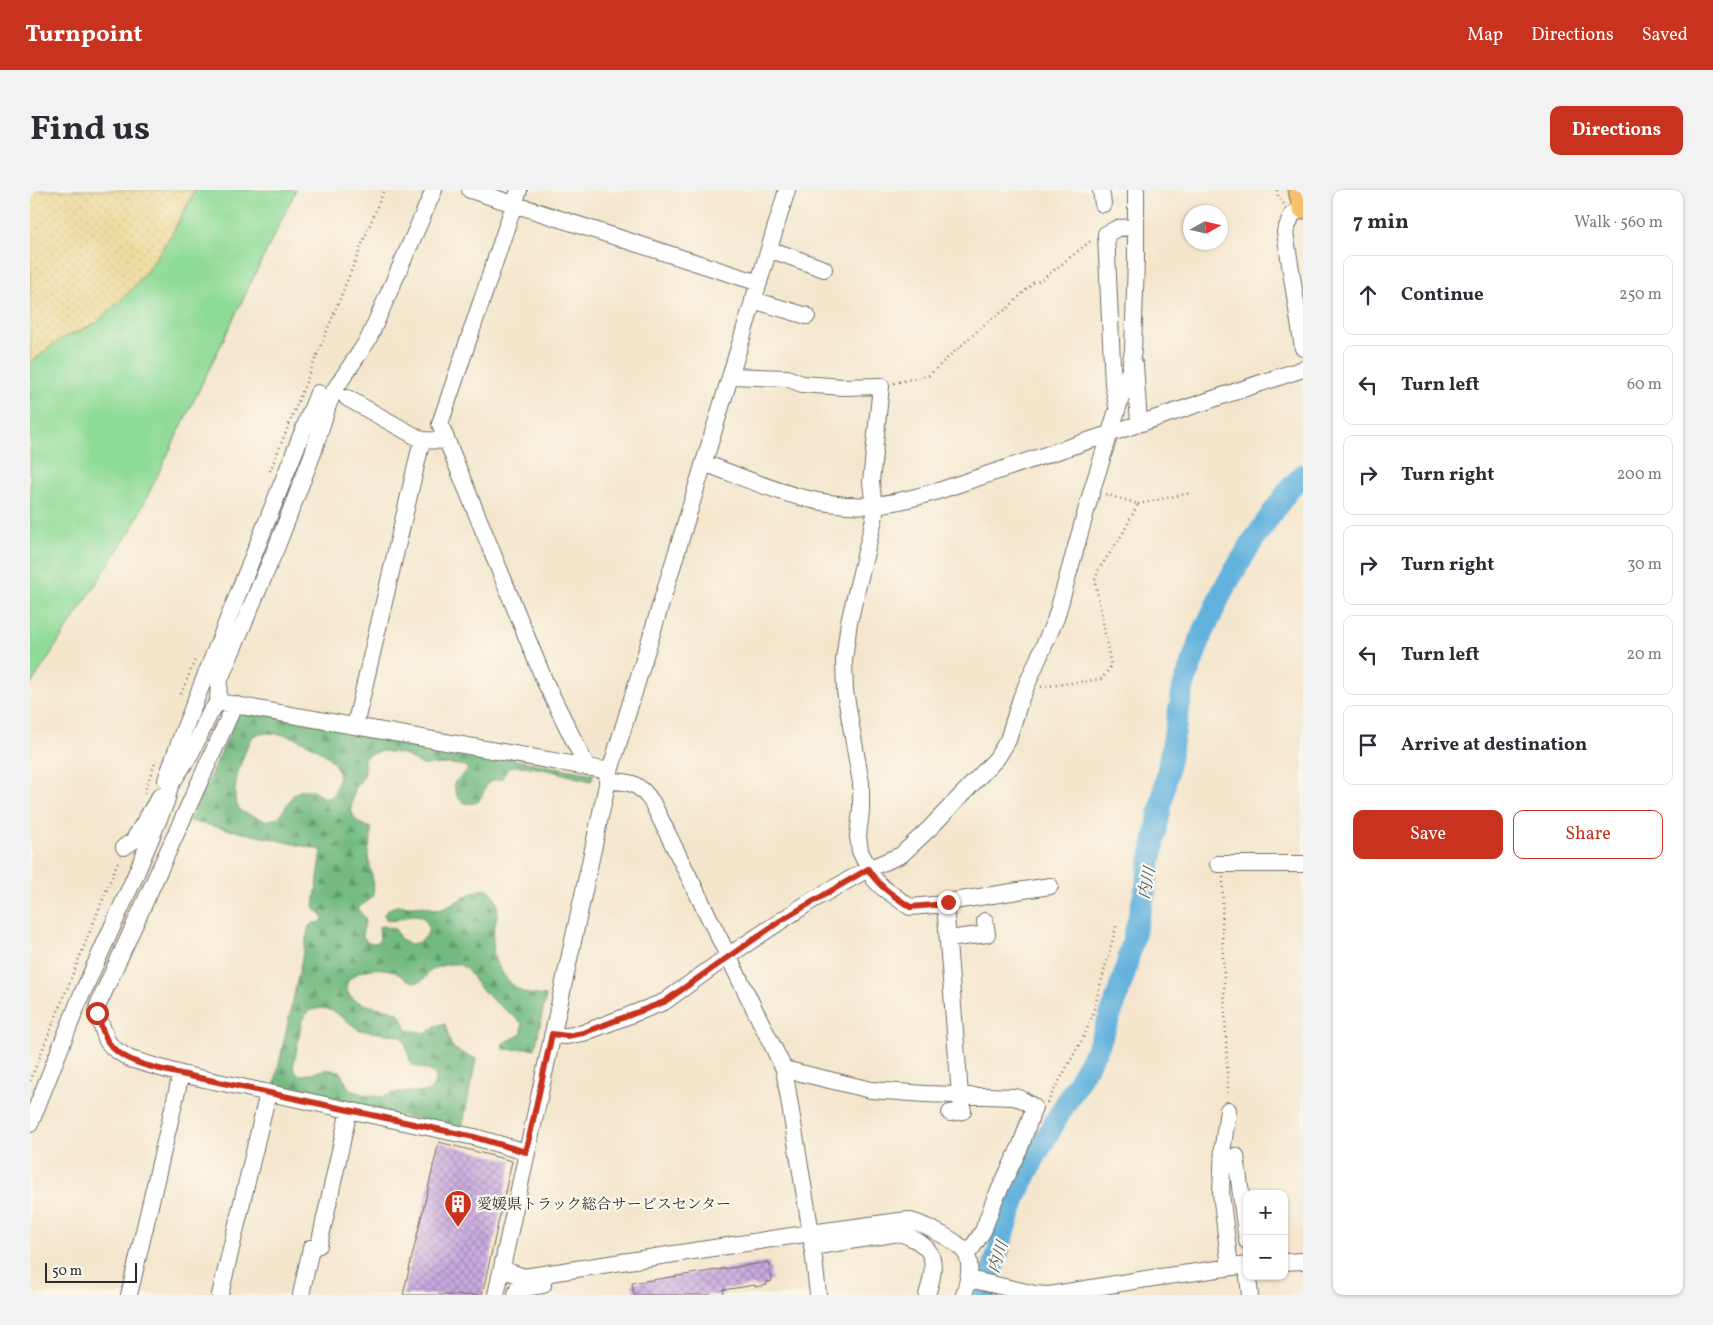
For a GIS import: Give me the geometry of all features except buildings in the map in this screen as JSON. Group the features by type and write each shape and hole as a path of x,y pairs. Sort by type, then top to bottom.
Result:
{"main road":[{"path":"1299,190 1303,207"}],"street":[{"path":"124,847 133,841 191,753 210,713 218,702 219,681 278,546 313,453 328,405 336,388 372,331 434,190"},
{"path":"470,190 516,197 759,283"},
{"path":"567,1282 518,1289 516,1294 497,1291 609,776 787,190"},
{"path":"552,1034 567,1036 583,1033 664,1002 728,956 811,901 868,869 901,855 968,790 997,758 1008,740 1025,690 1056,618 1092,490 1130,369 1133,350 1136,190"},
{"path":"516,197 440,424 545,682 587,768"},
{"path":"1303,207 1292,215 1285,232 1303,348"},
{"path":"1118,411 1113,384 1106,234 1118,228 1136,227"},
{"path":"769,249 824,269"},
{"path":"753,300 807,316"},
{"path":"1133,350 1138,392 1139,423"},
{"path":"704,464 812,500 846,505 874,505 938,491 1303,369"},
{"path":"731,376 787,378 802,384 843,387 881,386 871,482 874,505 873,523 849,622 844,660 845,691 861,783 861,812 858,836 860,852 868,869 883,888 910,907 945,904 1050,886"},
{"path":"30,1124 81,996 137,873 166,802 166,789 183,732 318,393"},
{"path":"347,398 422,440 447,441"},
{"path":"354,726 422,440"},
{"path":"218,702 587,768 640,788 652,802 784,1069 812,1240 818,1294"},
{"path":"235,704 98,1005 97,1013 107,1041 121,1054 147,1065 474,1137 526,1152"},
{"path":"1221,864 1303,864"},
{"path":"945,904 960,1095 963,1111 950,1113"},
{"path":"948,939 987,934 985,921"},
{"path":"784,1069 871,1090 1014,1097 1034,1107 1021,1145 994,1201 983,1232 972,1248 966,1253"},
{"path":"129,1295 181,1074"},
{"path":"220,1295 268,1093"},
{"path":"302,1295 311,1248 319,1246 349,1110"},
{"path":"1228,1110 1223,1146 1221,1193 1230,1267"},
{"path":"1236,1156 1246,1235"},
{"path":"812,1240 898,1222 914,1221 950,1239 966,1253 969,1259 972,1279 964,1295"},
{"path":"502,1269 524,1277 812,1240 899,1234 910,1237 930,1251 934,1262 933,1276 927,1295"},
{"path":"1288,1262 1303,1261"},
{"path":"972,1279 1006,1290 1048,1295 1146,1278 1243,1266"},
{"path":"1248,1280 1250,1295"}],"path":[{"path":"881,386 929,375 987,322 1008,308 1033,283 1043,279 1094,238 1106,234"},
{"path":"1092,490 1138,504 1190,493"},
{"path":"1025,690 1102,680 1111,666 1095,580 1099,569 1122,535 1138,504"},
{"path":"1221,864 1228,1110"},
{"path":"1045,1106 1091,1020 1116,923"}],"green space":[{"path":"195,190 296,190 132,528 30,686 30,363 56,341 94,324 128,293 154,261 176,227"},
{"path":"241,710 593,774 590,781 538,768 511,767 506,771 502,779 488,783 478,802 467,803 458,797 454,783 468,770 465,766 451,764 423,765 403,754 382,751 370,754 364,758 365,773 354,789 351,810 354,817 359,823 371,828 368,855 374,890 371,898 359,907 359,911 366,919 362,935 368,943 376,943 380,940 379,927 382,926 395,929 400,938 408,944 418,942 427,934 428,927 426,921 416,915 394,920 386,919 384,914 387,910 397,906 443,908 480,890 488,889 498,906 493,941 494,956 498,966 509,982 518,990 529,994 546,996 535,1049 504,1049 502,1047 503,1043 522,1034 522,1023 486,994 468,972 458,964 438,967 430,971 423,980 418,982 408,980 390,970 372,969 360,972 348,981 346,989 352,997 366,1005 397,1013 401,1016 407,1030 427,1033 435,1027 445,1024 453,1047 476,1059 462,1129 274,1087 309,926 323,920 322,914 314,906 322,850 189,821","holes":["267,733 287,735 311,746 331,760 338,772 337,785 331,798 324,798 312,790 302,790 294,794 279,817 267,821 240,811 235,796 240,765 254,735","322,1008 334,1011 359,1030 401,1036 405,1042 411,1064 433,1073 436,1080 434,1085 428,1092 398,1092 381,1097 364,1095 349,1089 340,1071 322,1070 298,1075 293,1068 302,1021 308,1011"]}],"sand":[{"path":"30,190 195,190 170,237 146,272 128,293 96,323 59,340 30,363"}],"waterway":[{"name":"内川","path":"984,1295 1016,1197 1035,1157 1098,1047 1115,1003 1125,972 1145,891 1183,688 1201,637 1224,588 1252,542 1290,488 1303,475"}],"place":[{"name":"愛媛県トラック総合サービスセンター","path":"458,1228"}],"route":[{"path":"97,1013 107,1041 113,1048 130,1059 147,1065 474,1137 526,1152 552,1034 567,1036 583,1033 664,1002 780,921 868,869 883,888 910,907 945,904 948,902"}]}
